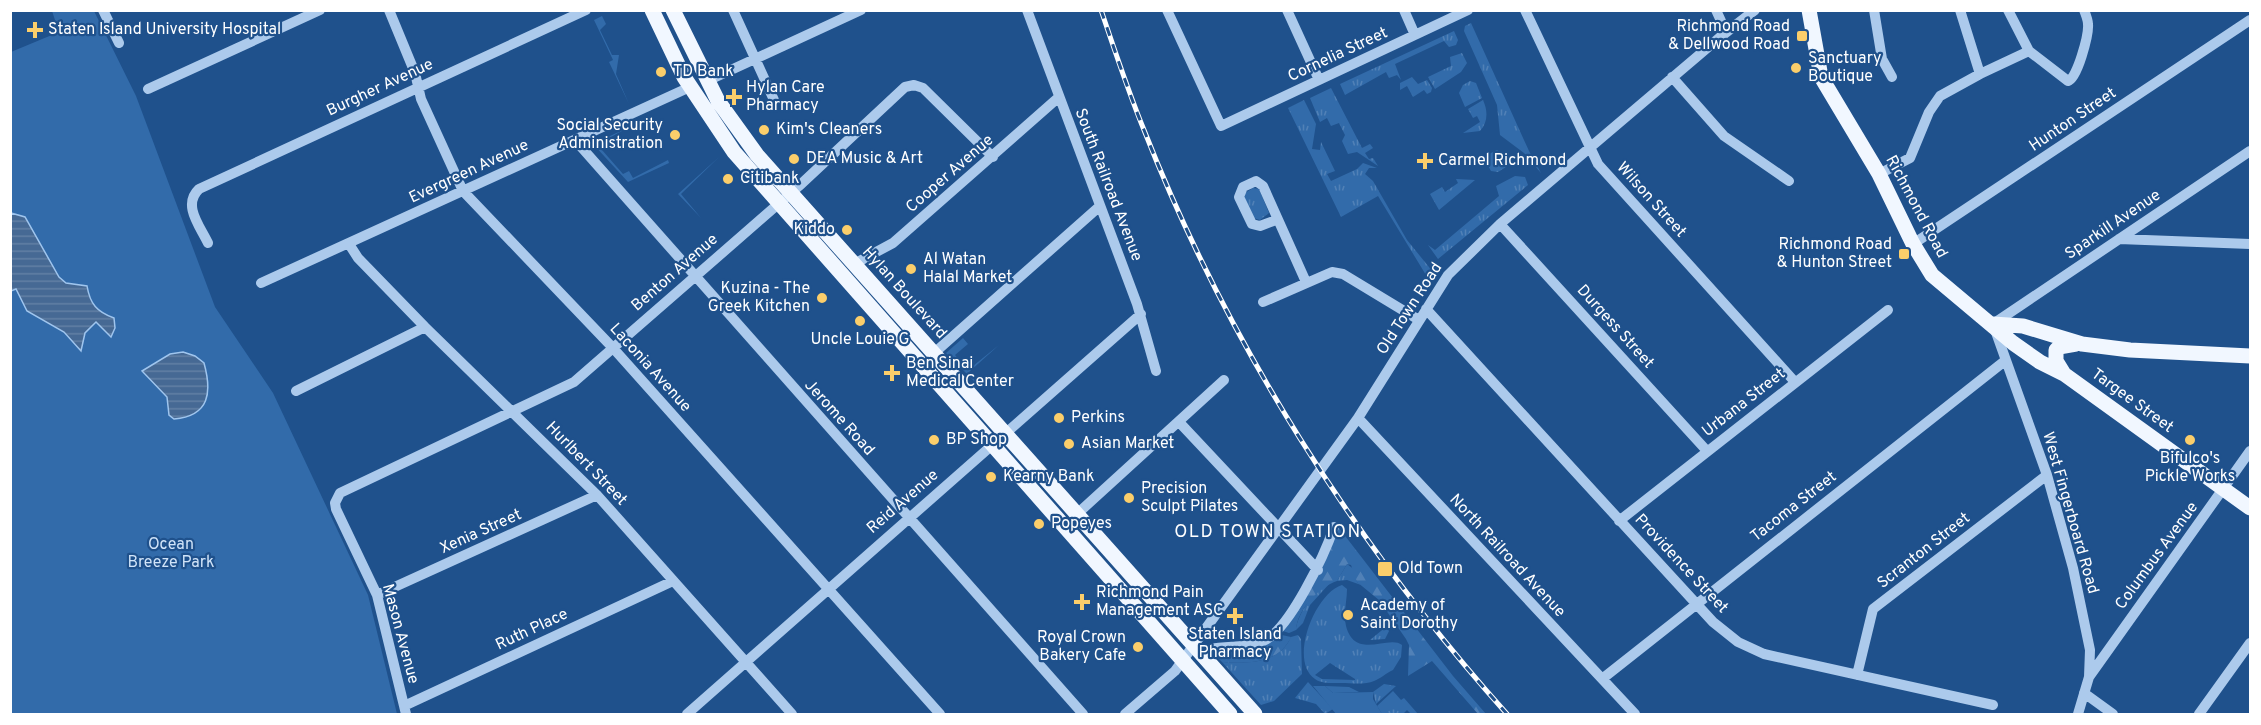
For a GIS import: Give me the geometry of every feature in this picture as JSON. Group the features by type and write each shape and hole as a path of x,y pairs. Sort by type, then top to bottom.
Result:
{"main road":[{"name":"Hylan Boulevard","path":"652,10 690,87 734,152 991,446 1230,714"},
{"name":"Hylan Boulevard","path":"673,10 707,81 737,130 790,193 1255,714"},
{"name":"Richmond Road","path":"1809,10 1821,77 1879,174 1913,244 1932,275 1993,324"},
{"path":"1993,324 2024,326 2082,344 2130,350 2250,356"},
{"name":"Targee Street","path":"1993,324 2012,342 2040,362 2064,374 2250,508"},
{"path":"2064,374 2056,361 2056,350 2059,347 2082,344"}],"street":[{"path":"103,10 118,43"},
{"path":"148,89 320,10"},
{"name":"Laconia Avenue","path":"389,10 418,87 463,191 613,348 940,714"},
{"name":"Burgher Avenue","path":"208,243 191,209 191,198 198,189 585,10"},
{"path":"733,10 774,100"},
{"path":"707,81 861,10"},
{"name":"South Railroad Avenue","path":"1027,10 1141,314 1156,371"},
{"name":"Cornelia Street","path":"1167,10 1221,126 1468,10"},
{"path":"1287,10 1319,80"},
{"path":"1404,10 1415,35"},
{"name":"Wilson Street","path":"1525,10 1598,164 1795,382"},
{"path":"1716,10 1726,32"},
{"name":"Old Town Road","path":"1125,714 1175,671 1196,648 1277,529 1358,418 1448,275 1500,224 1672,77 1755,10"},
{"path":"1874,10 1882,59 1892,77"},
{"path":"1960,10 1980,74"},
{"path":"2008,10 2029,51 2062,79 2072,80 2087,33 2084,10"},
{"path":"2245,10 2250,20"},
{"name":"Hunton Street","path":"1913,244 2250,20"},
{"path":"1879,174 1910,158 1929,112 1940,96 2029,51"},
{"path":"1672,77 1724,136 1789,181"},
{"name":"Benton Avenue","path":"336,498 345,488 574,382 790,193 909,85 923,88 993,157"},
{"name":"Evergreen Avenue","path":"261,284 690,87"},
{"name":"Cooper Avenue","path":"854,264 894,243 1059,97"},
{"name":"Jerome Road","path":"575,140 1083,714"},
{"name":"Sparkill Avenue","path":"1993,324 2250,151"},
{"path":"933,354 1100,206"},
{"path":"1276,220 1306,282"},
{"name":"Durgess Street","path":"1500,224 1707,451"},
{"path":"2119,239 2250,244"},
{"name":"Hurlbert Street","path":"349,244 358,258 425,327 597,495 792,714"},
{"path":"1263,302 1326,273 1343,274 1419,320"},
{"name":"Providence Street","path":"1426,309 1727,634 1749,648 1993,705"},
{"name":"Urbana Street","path":"1619,520 1888,310"},
{"name":"Reid Avenue","path":"687,714 1141,314"},
{"name":"West Fingerboard Road","path":"1993,324 2047,475 2080,600 2090,650 2089,677 2078,714"},
{"path":"296,391 425,327"},
{"name":"Tacoma Street","path":"1602,680 1696,602 2006,360"},
{"path":"1077,514 1224,380"},
{"name":"North Railroad Avenue","path":"1358,418 1635,714"},
{"path":"1179,422 1317,570"},
{"name":"Columbus Avenue","path":"2089,677 2250,451"},
{"name":"Scranton Street","path":"1857,675 1873,609 2047,475"},
{"name":"Xenia Street","path":"377,596 597,495"},
{"name":"Mason Avenue","path":"336,498 336,509 377,596 405,710"},
{"path":"1196,648 1267,640 1280,628 1317,570 1334,527"},
{"name":"Ruth Place","path":"405,710 673,581"},
{"path":"2199,714 2250,643"},
{"path":"2084,693 2113,714"}],"green space":[{"name":"Ocean Breeze Park","path":"52,11 94,11 136,96 215,307 273,393 368,595 397,714 11,714 11,52 59,32"},
{"path":"602,16 606,24 600,30 612,55 619,55 616,74 629,104 609,62 613,60 594,20"},
{"path":"1471,23 1541,173 1524,153 1500,135 1497,105 1464,31 1465,26"},
{"path":"1454,31 1458,40 1456,45 1449,47 1444,41 1395,64 1401,80 1397,75 1389,78 1386,72 1345,95 1340,84"},
{"path":"1462,53 1467,63 1461,72 1435,89 1428,77 1451,66 1450,57"},
{"path":"1412,77 1418,84 1427,80 1432,88 1431,92 1427,94 1424,90 1413,97 1407,86 1400,90 1400,83"},
{"path":"1470,81 1476,83 1482,98 1465,107 1459,93 1463,85"},
{"path":"1331,88 1362,148 1370,144 1373,148 1365,153 1369,159 1373,158 1378,166 1357,152 1348,154 1342,141 1345,135 1339,123 1331,126 1327,118 1320,122 1310,98"},
{"path":"1304,100 1316,124 1312,149 1320,150 1321,142 1335,171 1327,174 1331,181 1357,169 1363,163 1377,168 1369,168 1365,174 1373,181 1407,240 1433,272 1429,280 1378,196 1341,217 1288,108"},
{"path":"1483,100 1486,116 1483,128 1480,131 1463,133 1480,122 1477,116 1473,118 1468,109"},
{"path":"629,127 604,141 607,147 602,150 623,174 629,171 633,178 668,160 669,163 628,182 593,144"},
{"path":"1497,150 1514,162 1498,172 1491,171 1487,164 1489,154"},
{"path":"719,157 681,194 701,218 678,194"},
{"path":"1515,176 1525,177 1528,185 1438,259 1428,245 1435,250 1499,196 1496,186"},
{"path":"1456,179 1475,180 1439,210 1430,194 1442,187 1445,192 1458,183"},
{"path":"1253,188 1259,189 1269,213 1260,220 1253,218 1244,198 1245,193"},
{"path":"963,338 968,344 955,355 968,370 999,345 969,372 977,384 946,353"},
{"path":"1339,528 1453,676 1486,714 1478,714 1432,661 1408,676 1409,645 1406,639 1379,600 1357,582 1351,565 1347,564 1337,581 1323,588 1310,600 1300,615 1296,630 1289,633 1280,630 1319,574"},
{"path":"1347,564 1355,570 1357,582 1361,585 1347,580 1337,581"},
{"path":"1330,583 1310,605 1303,623 1296,630 1299,617 1313,595"},
{"path":"1342,585 1347,589 1345,621 1350,636 1357,642 1373,644 1396,642 1402,645 1401,657 1393,670 1374,681 1358,684 1321,682 1307,670 1304,658 1308,628 1314,614 1332,591","holes":["1330,663 1355,679 1322,679 1315,675"]},
{"path":"1387,626 1389,631 1385,639 1370,640"},
{"path":"1277,634 1291,637 1279,653 1261,660 1242,663 1222,662 1214,654 1216,650"},
{"path":"1298,635 1301,639 1302,674 1274,701 1261,705 1222,662 1252,662 1270,657 1279,653 1291,637"},
{"path":"1308,682 1333,709 1325,714 1316,704 1295,698"},
{"path":"1384,684 1396,686 1376,704 1373,692"},
{"path":"1313,686 1325,686 1333,693 1373,692 1373,699 1382,714 1336,714"},
{"path":"1325,686 1349,687 1359,692 1333,693"},
{"path":"1393,691 1401,700 1404,698 1418,714 1411,714 1407,710 1403,714 1382,714 1377,706"}],"shaded area":[{"path":"11,213 25,217 59,277 66,283 87,286 95,306 114,318 115,328 111,337 96,322 85,333 81,351 64,332 27,311 16,289 11,291"},
{"path":"183,352 195,356 204,363 208,393 206,401 195,413 174,419 169,415 167,397 142,371 170,354"}],"railway":[{"path":"1101,10 1138,115 1177,210 1256,364 1347,511 1451,649 1507,714"}],"place":[{"name":"Staten Island University Hospital","path":"35,30"},
{"name":"Richmond Road & Dellwood Road","path":"1802,36"},
{"name":"Sanctuary Boutique","path":"1796,68"},
{"name":"TD Bank","path":"661,72"},
{"name":"Hylan Care Pharmacy","path":"734,97"},
{"name":"Kim's Cleaners","path":"764,130"},
{"name":"Social Security Administration","path":"675,135"},
{"name":"DEA Music & Art","path":"794,159"},
{"name":"Carmel Richmond","path":"1425,161"},
{"name":"Citibank","path":"728,179"},
{"name":"Kiddo","path":"847,230"},
{"name":"Richmond Road & Hunton Street","path":"1904,254"},
{"name":"Al Watan Halal Market","path":"911,269"},
{"name":"Kuzina - The Greek Kitchen","path":"822,298"},
{"name":"Uncle Louie G","path":"860,321"},
{"name":"Ben Sinai Medical Center","path":"892,373"},
{"name":"Perkins","path":"1059,418"},
{"name":"BP Shop","path":"934,440"},
{"name":"Bifulco's Pickle Works","path":"2190,440"},
{"name":"Asian Market","path":"1069,444"},
{"name":"Kearny Bank","path":"991,477"},
{"name":"Precision Sculpt Pilates","path":"1129,498"},
{"name":"Popeyes","path":"1039,524"},
{"name":"Old Town","path":"1385,569"},
{"name":"Richmond Pain Management ASC","path":"1082,602"},
{"name":"Academy of Saint Dorothy","path":"1348,615"},
{"name":"Staten Island Pharmacy","path":"1235,616"},
{"name":"Royal Crown Bakery Cafe","path":"1138,647"}],"district":[{"name":"OLD TOWN STATION","path":"1268,532"}]}
